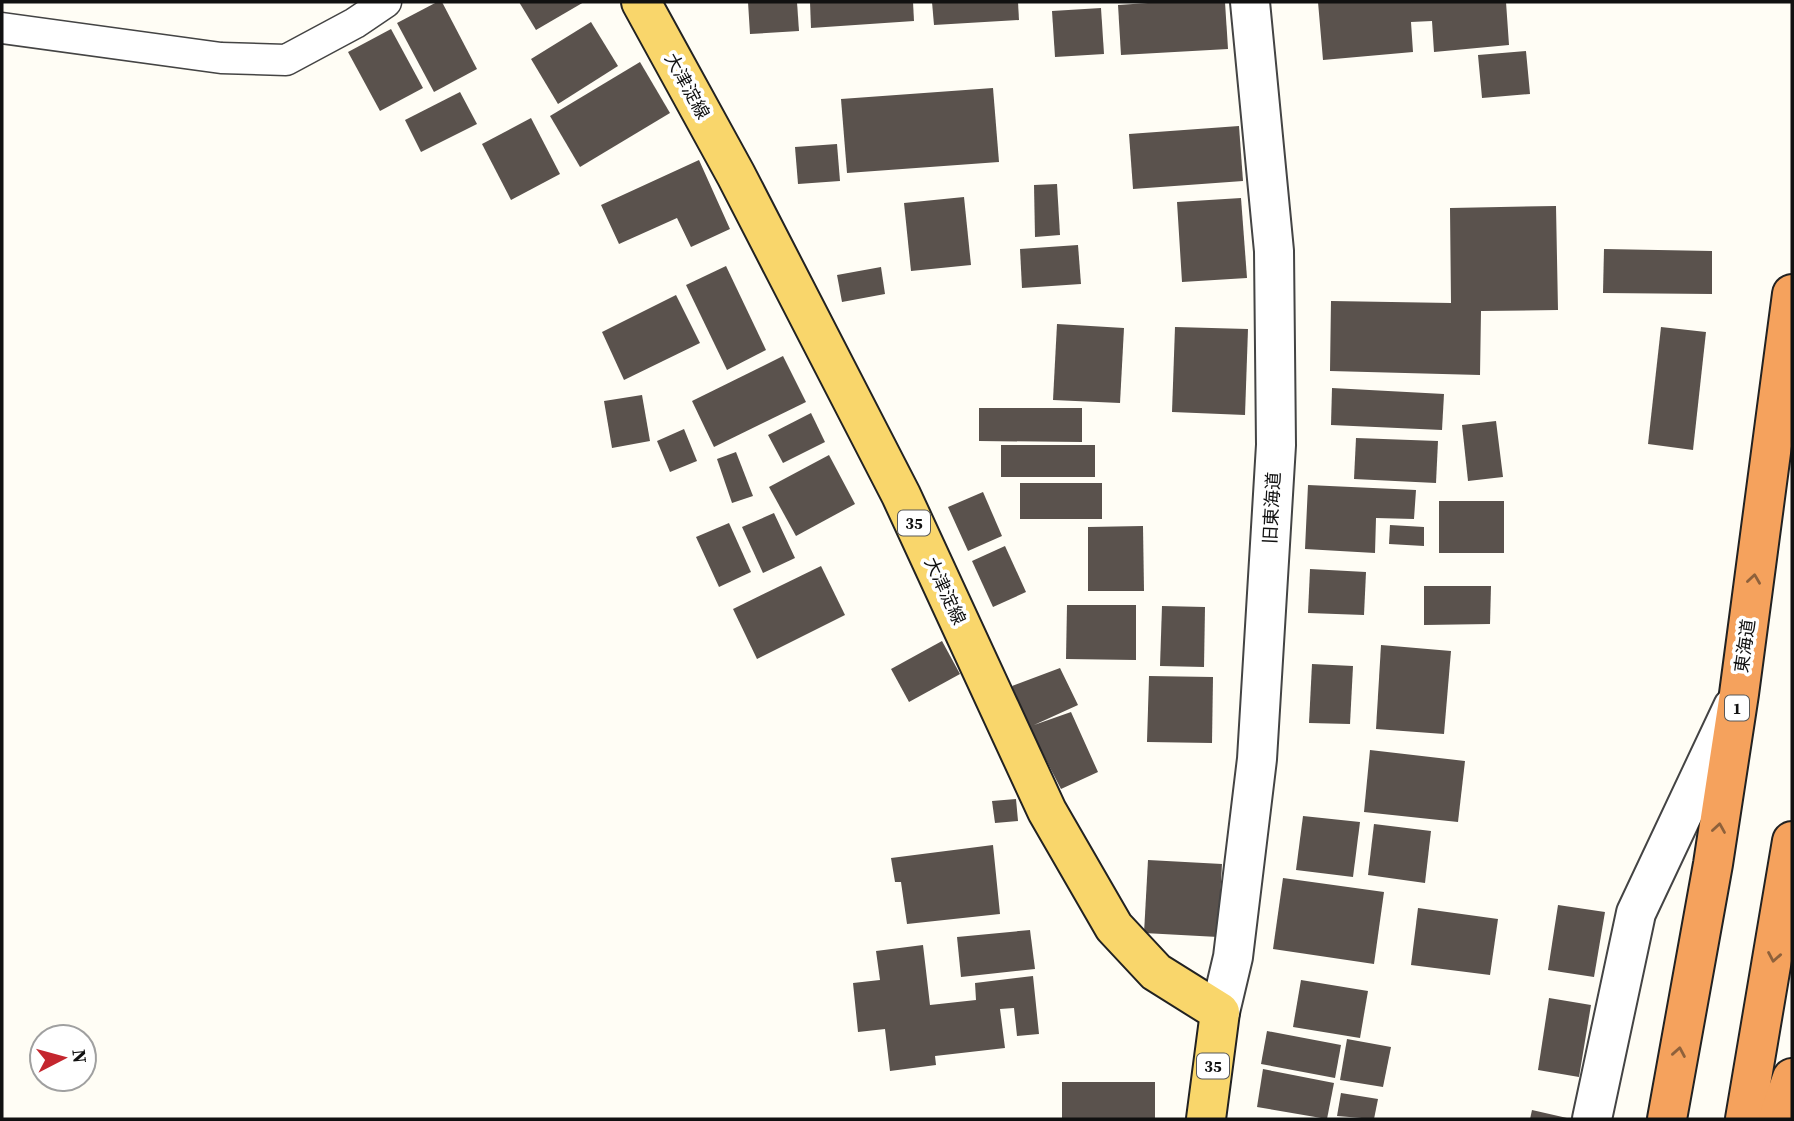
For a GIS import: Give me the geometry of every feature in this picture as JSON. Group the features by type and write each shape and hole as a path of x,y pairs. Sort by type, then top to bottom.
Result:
{"highway":[{"name":"東海道","path":"1667,1119 1713,864 1739,694 1792,295"},
{"path":"1745,1119 1792,841"},
{"path":"1778,1119 1792,1078"}],"main road":[{"name":"大津淀線","path":"641,2 736,175 901,495 1047,811 1114,928 1156,972 1220,1012"},
{"name":"35","path":"1206,1119 1220,1012"}],"street":[{"name":"旧東海道","path":"1220,1012 1233,957 1257,759 1276,445 1274,251 1250,2"},
{"path":"1592,1119 1636,913 1739,694"}],"lane":[{"path":"2,28 221,58 286,60 355,23 386,2"}],"building":[{"path":"437,2 442,2 477,69 434,92 397,23"},
{"path":"519,2 584,2 536,30"},
{"path":"748,2 797,2 799,31 750,34"},
{"path":"810,2 913,2 914,21 811,28"},
{"path":"932,2 1018,2 1019,20 934,25"},
{"path":"1225,2 1228,49 1121,55 1118,5"},
{"path":"1318,2 1506,2 1509,45 1434,52 1432,21 1411,22 1413,52 1323,60"},
{"path":"1101,8 1104,54 1055,57 1052,11"},
{"path":"591,22 618,66 558,104 531,59"},
{"path":"391,29 423,88 380,111 348,52"},
{"path":"1526,51 1530,94 1482,98 1478,55"},
{"path":"640,62 670,113 580,167 550,116"},
{"path":"993,88 999,162 847,173 841,99"},
{"path":"460,92 477,124 421,152 405,120"},
{"path":"531,118 560,174 511,200 482,144"},
{"path":"1239,126 1243,181 1133,189 1129,134"},
{"path":"837,144 840,181 798,184 795,147"},
{"path":"699,160 730,229 691,247 677,218 619,244 601,205"},
{"path":"1057,184 1060,235 1035,237 1034,185"},
{"path":"964,197 971,265 911,271 904,203"},
{"path":"1241,198 1247,278 1182,282 1177,202"},
{"path":"1556,206 1558,310 1481,311 1480,375 1330,371 1331,301 1451,303 1450,208"},
{"path":"1078,245 1081,284 1022,288 1020,249"},
{"path":"1604,249 1712,251 1712,294 1603,293"},
{"path":"726,266 766,350 727,370 686,285"},
{"path":"881,267 885,294 842,302 837,275"},
{"path":"676,295 700,343 624,380 602,332"},
{"path":"1057,324 1124,328 1120,403 1053,400"},
{"path":"1175,327 1248,329 1245,415 1172,412"},
{"path":"1661,327 1706,332 1693,450 1648,444"},
{"path":"783,356 806,402 714,447 692,401"},
{"path":"1332,388 1444,394 1442,430 1331,425"},
{"path":"642,395 650,441 612,448 604,401"},
{"path":"979,408 1082,408 1082,442 979,441"},
{"path":"811,413 825,442 783,463 768,435"},
{"path":"1496,421 1503,477 1468,481 1462,425"},
{"path":"684,429 697,461 670,472 657,441"},
{"path":"1356,438 1438,441 1436,483 1354,479"},
{"path":"1001,445 1095,445 1095,477 1001,477"},
{"path":"736,452 753,496 732,503 717,459"},
{"path":"829,455 855,504 796,536 769,487"},
{"path":"1020,483 1102,483 1102,519 1020,519"},
{"path":"1308,485 1416,490 1414,519 1376,518 1375,553 1305,549"},
{"path":"983,492 1002,536 968,551 948,507"},
{"path":"1439,501 1504,501 1504,553 1439,553"},
{"path":"774,513 795,558 763,573 742,527"},
{"path":"729,523 751,572 719,587 696,537"},
{"path":"1390,525 1424,527 1424,546 1389,544"},
{"path":"1143,526 1144,591 1088,591 1088,527"},
{"path":"1005,546 1026,592 993,607 972,561"},
{"path":"821,566 845,615 757,659 733,609"},
{"path":"1310,569 1366,572 1364,615 1308,613"},
{"path":"1424,586 1491,586 1490,624 1424,625"},
{"path":"1067,605 1136,605 1136,660 1066,659"},
{"path":"1162,606 1205,607 1204,667 1160,666"},
{"path":"942,641 960,674 909,702 891,669"},
{"path":"1381,645 1451,651 1444,734 1376,729"},
{"path":"1312,664 1353,666 1350,724 1309,723"},
{"path":"1060,668 1078,705 1034,725 1071,712 1098,772 1061,789 1029,727 1012,686"},
{"path":"1149,676 1213,677 1212,743 1147,742"},
{"path":"1370,750 1465,761 1458,822 1364,812"},
{"path":"1016,799 1018,821 995,823 992,801"},
{"path":"1303,816 1360,822 1353,877 1296,870"},
{"path":"1374,824 1431,831 1425,883 1368,875"},
{"path":"993,845 1000,914 907,924 901,882 895,882 891,858"},
{"path":"1148,860 1222,864 1218,937 1144,933"},
{"path":"1283,878 1384,892 1374,964 1273,949"},
{"path":"1558,905 1605,912 1594,977 1548,970"},
{"path":"1418,908 1498,919 1490,975 1411,965"},
{"path":"1030,930 1035,969 961,977 957,937"},
{"path":"923,945 930,1005 976,1000 975,983 1033,976 1039,1034 1017,1036 1014,1008 1000,1009 1005,1048 935,1056 936,1065 890,1071 885,1029 858,1032 853,983 880,980 876,951"},
{"path":"1301,980 1368,991 1360,1038 1293,1027"},
{"path":"1549,998 1591,1005 1579,1077 1538,1070"},
{"path":"1267,1031 1341,1045 1335,1078 1261,1064"},
{"path":"1347,1039 1391,1047 1383,1087 1340,1080"},
{"path":"1263,1069 1334,1083 1327,1119 1257,1107"},
{"path":"1062,1082 1155,1082 1155,1119 1062,1119"},
{"path":"1341,1093 1378,1099 1374,1119 1337,1116"},
{"path":"1532,1110 1567,1118 1567,1119 1530,1119"}]}
